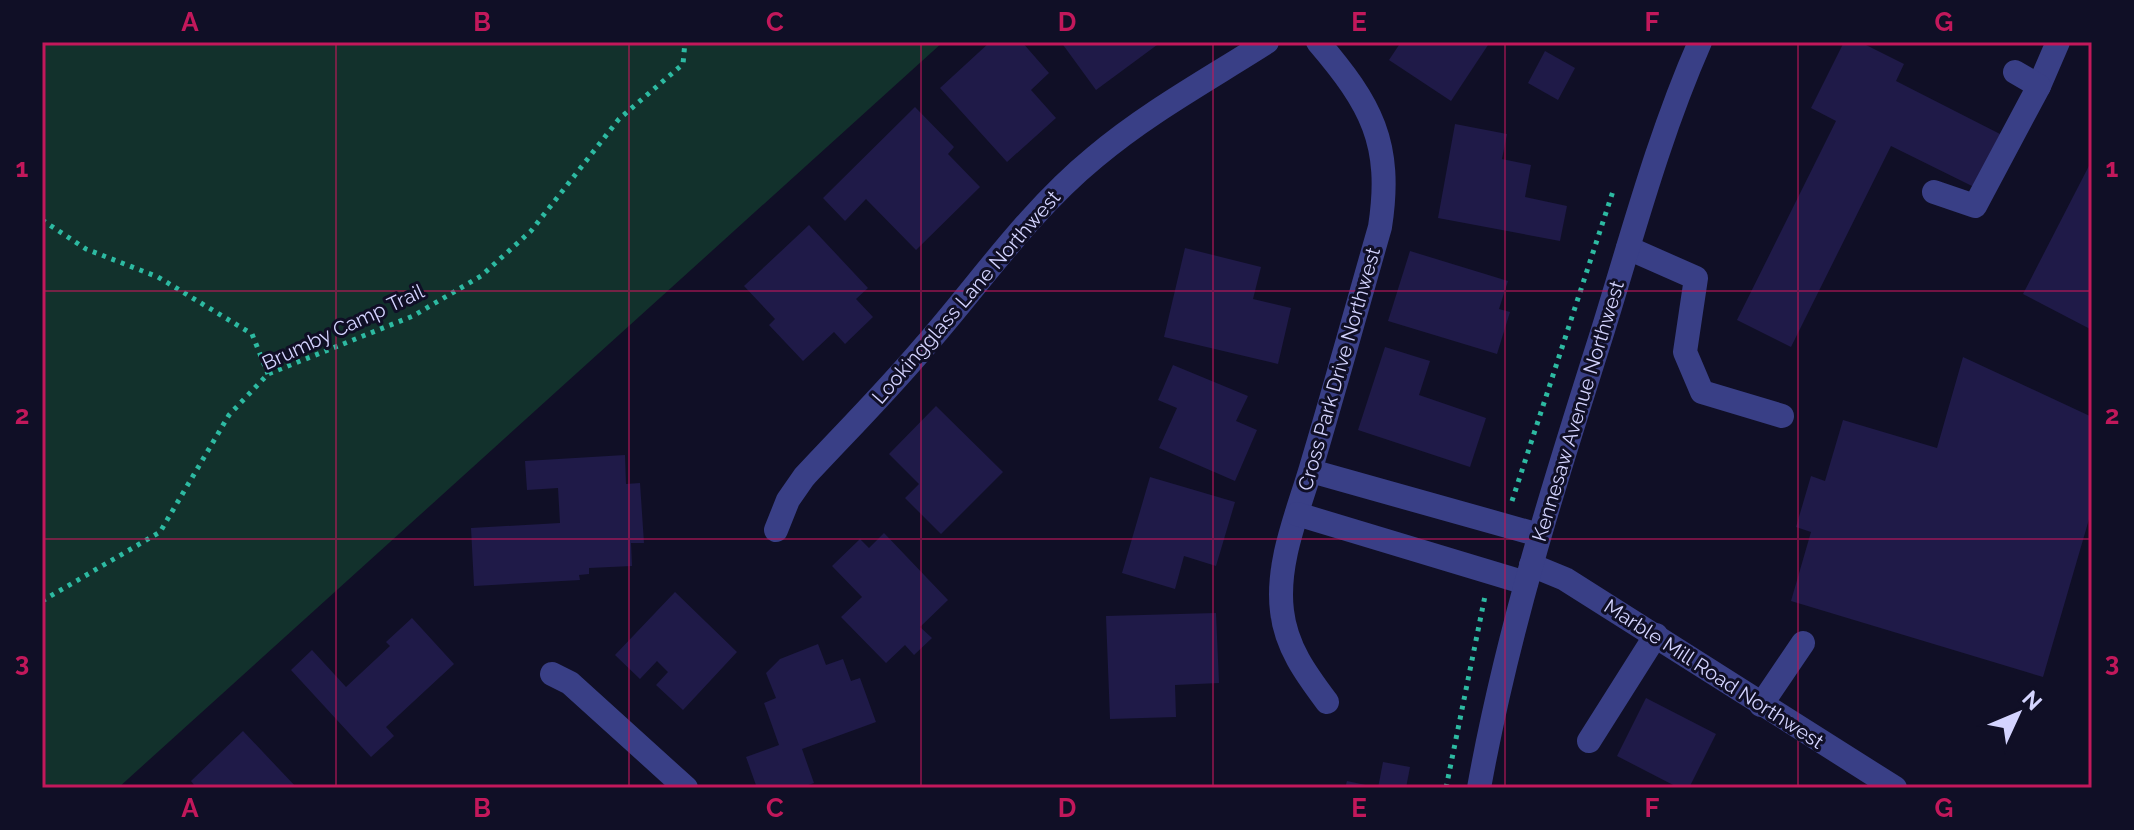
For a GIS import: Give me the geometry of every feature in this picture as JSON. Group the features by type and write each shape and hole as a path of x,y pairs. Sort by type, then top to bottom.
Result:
{"street":[{"name":"Lookingglass Lane Northwest","path":"776,530 788,500 804,477 924,347 1021,228 1055,193 1094,157 1133,128 1267,42"},
{"name":"Cross Park Drive Northwest","path":"1318,42 1363,98 1382,151 1385,180 1380,227 1288,547 1281,608 1288,642 1305,673 1327,702"},
{"name":"Kennesaw Avenue Northwest","path":"1479,788 1539,535 1676,97 1700,42"},
{"path":"1934,192 1975,206 2039,86 2058,42"},
{"path":"2015,72 2039,86"},
{"path":"1628,248 1696,278 1685,352 1702,392 1782,416"},
{"path":"1311,471 1539,535"},
{"name":"Marble Mill Road Northwest","path":"1297,514 1528,574 1565,579 1895,788"},
{"path":"1589,741 1656,635"},
{"path":"1761,705 1803,643"},
{"path":"552,674 570,683 686,788"}],"path":[{"name":"Brumby Camp Trail","path":"42,601 160,532 229,415 268,374 413,316 481,276 531,231 619,119 683,64 685,42"},
{"path":"42,220 86,249 158,277 252,334 268,374"}],"green space":[{"path":"42,42 943,42 118,788 42,788"}],"building":[{"path":"990,42 1022,42 1049,73 1031,90 1056,118 1007,162 940,88"},
{"path":"1061,42 1161,42 1096,90"},
{"path":"1401,42 1490,42 1451,101 1389,60"},
{"path":"1844,42 1860,42 1904,64 1896,81 2000,134 1974,187 1891,146 1791,347 1737,320 1836,121 1811,108"},
{"path":"1545,51 1575,68 1558,100 1528,83"},
{"path":"915,107 954,147 948,154 980,187 916,250 866,199 845,221 823,198"},
{"path":"1455,124 1507,134 1502,159 1531,165 1525,197 1567,206 1560,241 1438,218"},
{"path":"2092,160 2092,330 2023,294"},
{"path":"809,225 868,288 856,299 873,317 845,344 834,332 803,361 769,325 775,319 744,286"},
{"path":"1185,248 1261,267 1253,299 1291,308 1278,364 1164,337"},
{"path":"1410,251 1508,281 1499,309 1510,312 1497,354 1388,321"},
{"path":"1385,347 1430,361 1419,395 1486,418 1470,467 1358,430"},
{"path":"1963,357 2092,417 2092,509 2043,677 1791,601 1811,532 1796,527 1811,476 1825,481 1843,420 1937,448"},
{"path":"1173,365 1248,396 1236,421 1257,430 1235,481 1159,448 1177,408 1158,400"},
{"path":"936,406 1003,472 941,534 905,498 919,484 889,454"},
{"path":"625,455 626,484 640,483 644,543 631,543 632,566 589,568 589,574 579,575 580,580 474,586 471,528 560,523 558,488 527,490 525,461"},
{"path":"1150,477 1235,502 1216,566 1184,556 1175,589 1122,573"},
{"path":"884,533 948,600 920,627 932,638 914,655 905,645 886,663 841,617 862,597 832,566 860,539 869,548"},
{"path":"675,592 737,652 683,710 656,685 668,672 657,661 640,679 615,655"},
{"path":"1216,613 1219,683 1175,685 1176,717 1110,719 1106,616"},
{"path":"412,618 454,664 386,727 394,736 371,757 291,670 312,650 346,687 390,646 386,642"},
{"path":"818,644 826,665 843,659 851,681 860,678 876,722 802,749 814,783 800,788 757,788 746,757 779,745 764,703 776,698 766,673 780,659"},
{"path":"1646,698 1716,734 1689,788 1679,788 1617,756"},
{"path":"243,731 297,788 191,788 194,785 191,781"},
{"path":"1383,762 1410,767 1406,788 1378,788"},
{"path":"1347,781 1375,787 1345,788"}]}
